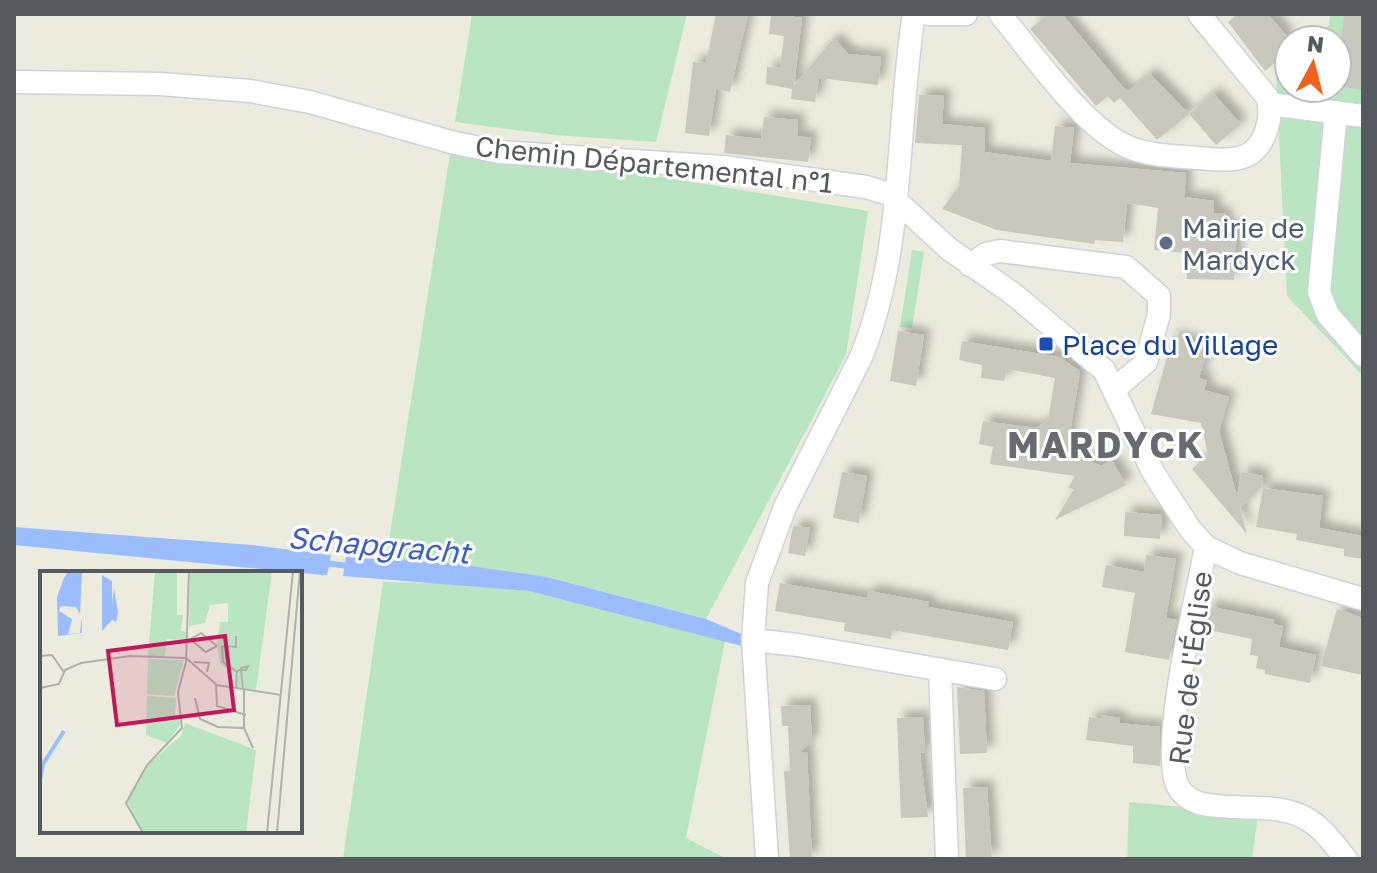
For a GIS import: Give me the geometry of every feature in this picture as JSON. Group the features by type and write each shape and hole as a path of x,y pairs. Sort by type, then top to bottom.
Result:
{"street":[{"path":"767,859 753,607 764,558 864,349 898,199 914,14"},
{"path":"929,14 966,14"},
{"path":"1000,14 1094,125 1131,149 1213,159 1243,156 1261,139 1269,104 1258,83 1199,14"},
{"name":"Chemin Départemental n°1","path":"14,82 169,84 250,91 310,102 451,142 499,152 724,167 866,187 898,199 970,265 1012,293 1097,363 1116,388 1153,472 1190,529 1206,547 1240,563 1363,599"},
{"path":"1269,104 1363,116"},
{"path":"1336,112 1319,292 1328,315 1363,355"},
{"path":"970,265 986,254 1000,251 1126,267 1139,275 1159,296 1159,314 1146,362 1116,388"},
{"name":"Rue de l'Église","path":"1206,547 1179,704 1175,780 1183,793 1196,802 1291,812 1313,823 1346,859"},
{"path":"753,640 995,679"},
{"path":"940,670 947,859"}],"green space":[{"path":"472,14 687,14 656,142 555,135 455,122"},
{"path":"1330,14 1363,14 1363,376 1287,296 1277,104 1353,104 1353,24 1329,24"},
{"path":"450,154 495,163 651,175 868,211 846,355 706,619 547,577 386,559"},
{"path":"912,250 924,252 912,328 900,327"},
{"path":"383,582 456,583 529,591 725,641 686,838 727,859 343,859"},
{"path":"1129,802 1258,814 1252,859 1127,859"}],"water":[{"path":"14,527 252,545 331,555 327,575 323,575 14,545"},
{"path":"346,557 449,563 547,577 706,619 746,636 742,646 529,591 343,576"}],"building":[{"path":"716,14 748,14 730,92 716,89 709,136 685,133 693,62 706,63"},
{"path":"771,14 802,18 794,86 831,41 836,40 848,54 881,57 878,85 819,78 815,102 791,99 792,89 766,84 767,67 780,68 784,36 769,34"},
{"path":"1048,14 1062,14 1127,92 1150,74 1189,114 1157,140 1120,98 1114,103 1108,96 1096,106 1030,29"},
{"path":"1238,14 1268,14 1276,24 1273,24 1273,64 1265,71 1228,22"},
{"path":"1344,14 1363,14 1363,90 1353,88 1353,24 1343,24"},
{"path":"1213,93 1241,124 1216,145 1189,114"},
{"path":"919,95 944,96 942,124 985,128 984,152 1051,161 1055,126 1074,128 1070,163 1186,173 1184,197 1214,201 1214,213 1226,214 1225,226 1237,228 1234,280 1187,279 1185,253 1154,250 1158,208 1127,203 1123,242 1095,240 1094,244 997,230 942,209 959,186 962,145 915,143"},
{"path":"764,117 798,120 797,136 811,138 808,162 724,153 726,135 761,139"},
{"path":"898,331 924,335 916,386 890,381"},
{"path":"1173,336 1208,347 1199,378 1207,381 1204,390 1229,397 1219,431 1237,496 1242,472 1263,476 1262,487 1240,508 1247,534 1192,469 1208,454 1201,423 1151,414"},
{"path":"962,341 1059,357 1080,371 1067,451 1101,466 1112,460 1126,485 1055,520 1074,489 1068,488 1075,476 990,464 993,447 979,444 983,421 1036,428 1048,420 1055,378 1007,369 1004,381 981,378 982,365 959,360"},
{"path":"842,472 867,476 859,523 833,518"},
{"path":"1263,488 1323,496 1319,528 1363,536 1363,559 1344,556 1344,549 1296,540 1297,534 1256,527"},
{"path":"1125,512 1162,515 1160,539 1124,536"},
{"path":"793,526 810,528 805,556 788,553"},
{"path":"1146,555 1176,559 1166,618 1177,620 1169,660 1125,652 1135,593 1102,587 1106,565 1144,572"},
{"path":"780,583 867,598 869,591 929,602 928,607 1013,622 1008,650 892,630 891,639 867,635 844,631 845,623 775,611"},
{"path":"1208,606 1274,620 1273,624 1283,626 1279,647 1316,655 1310,683 1265,674 1265,670 1256,668 1258,656 1250,655 1252,639 1204,629"},
{"path":"1337,609 1363,618 1363,675 1321,666"},
{"path":"957,687 984,691 987,753 960,754"},
{"path":"810,705 812,741 800,752 807,752 812,859 790,859 784,771 790,771 788,726 782,726 781,706"},
{"path":"1101,715 1120,718 1119,723 1160,727 1160,766 1133,763 1133,746 1086,740 1089,717 1101,719"},
{"path":"923,717 925,752 920,753 928,817 901,818 897,718"},
{"path":"987,787 992,859 966,859 963,788"}],"waterway":[{"name":"Schapgracht","path":"325,563 349,566"}],"place":[{"name":"Mairie de Mardyck","path":"1166,243"},
{"name":"Place du Village","path":"1046,344"}],"district":[{"name":"MARDYCK","path":"1106,444"}]}
